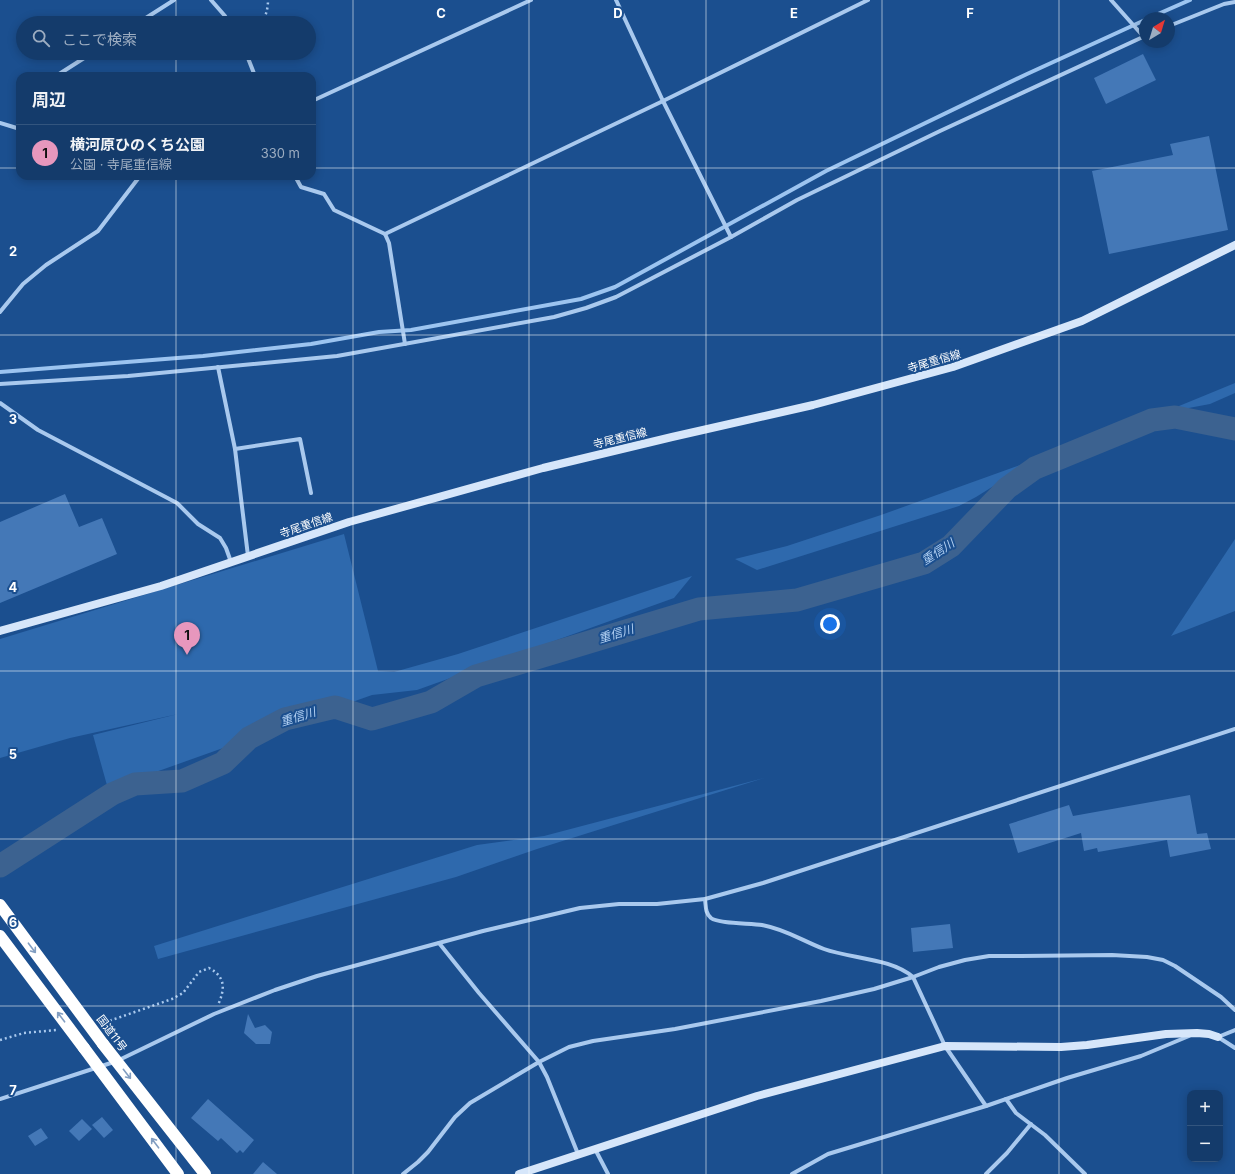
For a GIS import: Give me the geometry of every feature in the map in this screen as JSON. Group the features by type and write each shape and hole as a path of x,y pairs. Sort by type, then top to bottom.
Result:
{"highway":[{"name":"国道11号","path":"0,905 103,1044 205,1174"},
{"path":"0,936 178,1174"}],"main road":[{"name":"寺尾重信線","path":"0,631 161,586 349,522 543,468 813,405 953,368 1082,321 1235,245"},
{"path":"519,1174 757,1096 945,1046 1061,1047 1087,1045 1166,1034 1197,1033 1209,1034 1218,1037"}],"street":[{"path":"149,16 174,0"},
{"path":"210,0 225,16"},
{"path":"316,99 531,0"},
{"path":"616,0 663,101 731,237"},
{"path":"385,234 663,101 868,0"},
{"path":"1111,0 1139,31"},
{"path":"1175,24 1224,4 1235,2"},
{"path":"0,384 128,376 337,356 554,317 586,308 616,297 731,237 797,200 940,131 1139,38"},
{"path":"62,72 81,60"},
{"path":"249,60 253,72"},
{"path":"0,123 16,128"},
{"path":"0,312 23,284 46,265 98,231 137,180"},
{"path":"297,180 301,187 324,194 334,210 385,234 389,243 405,344"},
{"path":"218,367 235,449 248,556"},
{"path":"0,403 38,430 177,503 198,524 220,538 226,548 231,562"},
{"path":"235,449 300,439 311,493"},
{"path":"0,1099 117,1061 214,1014 275,990 317,976 483,930 580,908 619,904 657,904 705,899 762,883 1235,729"},
{"path":"705,899 707,912 712,919 762,925 778,929 825,949 896,966 906,970 913,977 945,1046 986,1106"},
{"path":"440,943 479,993 539,1062 547,1076 578,1155"},
{"path":"403,1174 428,1152 456,1117 467,1106 539,1062 569,1048 593,1041 675,1029 821,1001 874,989 965,960 989,956 1112,955 1147,957 1164,960 1221,997 1235,1010"},
{"path":"1218,1037 1235,1030"},
{"path":"792,1174 828,1154 986,1106 1067,1078 1141,1056 1197,1033"},
{"path":"1218,1037 1235,1048"},
{"path":"1006,1099 1016,1112 1051,1140 1085,1174"},
{"path":"986,1174 1007,1153 1031,1124"},
{"path":"595,1150 608,1174"}],"path":[{"path":"265,16 268,0"},
{"path":"95,1023 109,1021 172,999 183,993 199,972 209,968 216,972 223,984 222,994 214,1014"},
{"path":"0,1040 24,1033 60,1029"}],"shaded area":[{"path":"1235,383 1235,393 1210,404 1162,413"},
{"path":"1037,459 959,506 757,570 735,559 787,546 881,515"},
{"path":"344,534 378,671 394,672 458,654 692,576 674,598 417,690 372,695 108,789 93,735 178,714 70,738 0,758 0,639"},
{"path":"1235,539 1235,611 1171,636"},
{"path":"764,778 537,849 456,877 158,959 154,946 477,845 544,836"}],"building":[{"path":"1143,54 1156,80 1106,104 1094,78"},
{"path":"1209,136 1228,230 1109,254 1092,171 1173,155 1170,144"},
{"path":"65,494 79,527 102,518 117,554 0,603 0,522"},
{"path":"1190,795 1197,834 1207,833 1211,849 1170,857 1167,840 1098,852 1097,848 1084,851 1081,833 1018,853 1009,824 1069,805 1073,816"},
{"path":"950,924 953,948 913,952 911,928"},
{"path":"248,1014 255,1028 265,1025 272,1032 270,1044 256,1044 244,1033"},
{"path":"208,1099 254,1140 243,1153 240,1150 237,1153 221,1138 218,1141 191,1118"},
{"path":"102,1117 113,1130 104,1138 92,1125"},
{"path":"82,1119 92,1129 79,1141 69,1131"},
{"path":"41,1128 48,1138 35,1146 28,1136"},
{"path":"263,1162 277,1174 253,1174"}],"waterway":[{"path":"1163,12 1190,0"},
{"path":"0,372 203,356 311,344 379,332 411,330 581,299 615,287 826,171 1027,74 1139,23"},
{"name":"重信川","path":"0,866 112,794 135,784 182,781 223,763 249,738 285,719 335,707 372,719 431,702 476,676 699,609 797,600 924,563 951,546 1007,488 1035,468 1152,420 1175,417 1235,429"}],"place":[{"name":"横河原ひのくち公園","path":"187,655"}]}
